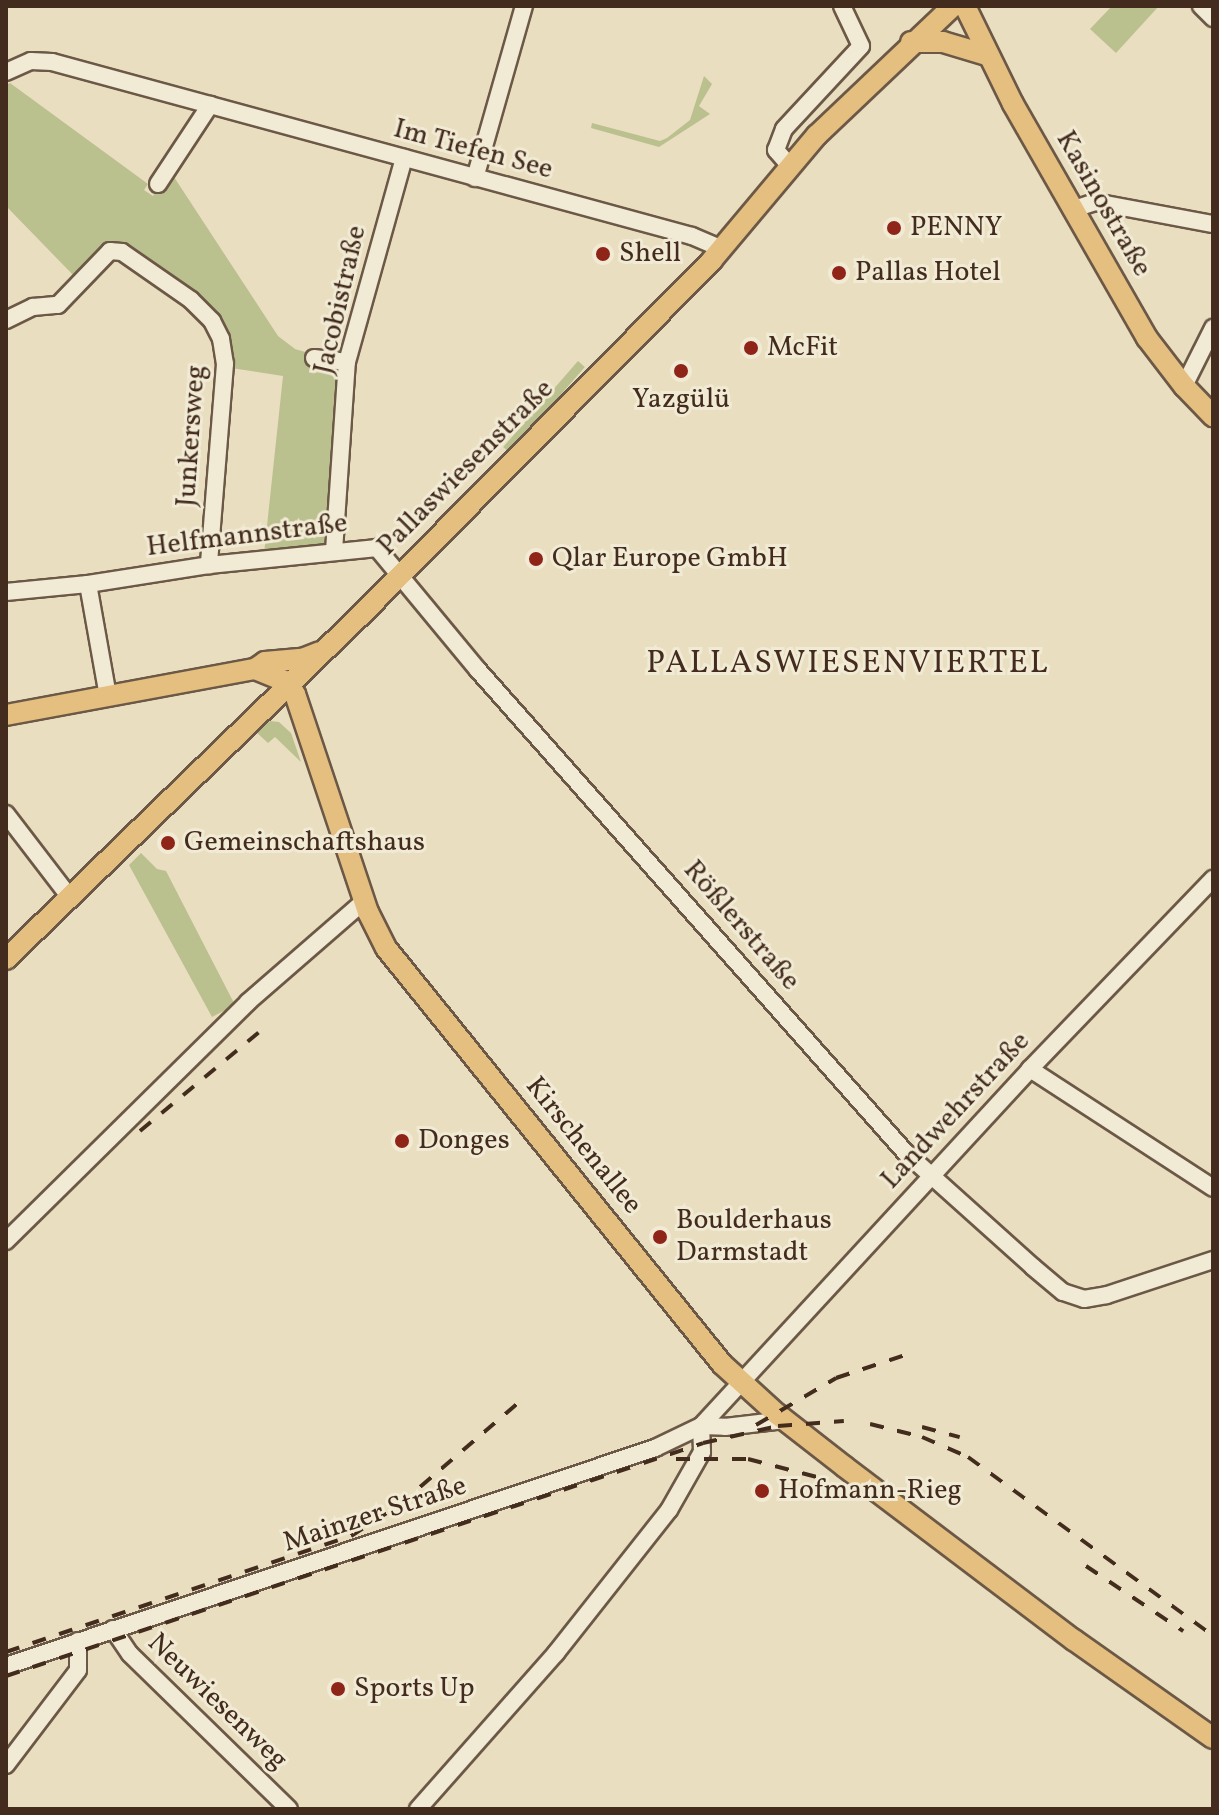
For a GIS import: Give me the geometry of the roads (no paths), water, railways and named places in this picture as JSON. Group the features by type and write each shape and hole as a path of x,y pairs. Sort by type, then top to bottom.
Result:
{"main road":[{"name":"Pallaswiesenstraße","path":"6,959 398,577 722,249 789,165 911,42 953,6"},
{"name":"Kasinostraße","path":"965,6 987,55 1147,338 1184,386 1213,416"},
{"path":"911,42 943,42 987,55"},
{"path":"255,669 265,662 302,659 325,650"},
{"path":"6,715 255,669 271,673 289,685"},
{"name":"Kirschenallee","path":"289,685 298,703 364,901 392,957 741,1383 785,1420 1074,1640 1213,1738"},
{"name":"Kirschenallee","path":"1074,1640 1084,1651 1213,1748"}],"street":[{"path":"475,178 524,6"},
{"path":"789,165 776,150 784,129 861,46 842,6"},
{"path":"1201,6 1213,18"},
{"name":"Im Tiefen See","path":"6,72 26,62 46,61 692,236 722,249"},
{"path":"158,184 210,105"},
{"name":"Jacobistraße","path":"334,551 347,362 404,158"},
{"path":"1074,209 1095,202 1213,224"},
{"name":"Junkersweg","path":"6,320 33,307 58,305 110,251 122,252 191,300 212,321 221,339 225,364 209,565"},
{"path":"1184,386 1213,328"},
{"path":"314,358 347,362"},
{"name":"Helfmannstraße","path":"6,592 88,584 209,565 377,548 398,577"},
{"name":"Rößlerstraße","path":"398,577 872,1115 931,1177 1063,1292 1084,1299 1107,1295 1213,1260"},
{"path":"88,584 108,696"},
{"path":"6,814 69,896"},
{"name":"Landwehrstraße","path":"741,1383 1030,1069 1213,879"},
{"path":"6,1241 248,1002 364,901"},
{"path":"1030,1069 1213,1188"},
{"name":"Mainzer Straße","path":"6,1666 655,1448 701,1426 741,1383"},
{"path":"418,1809 556,1653 669,1510 702,1452 701,1426 725,1427 785,1420"},
{"name":"Neuwiesenweg","path":"113,1629 130,1654 289,1809"},
{"path":"6,1765 78,1670 78,1641"}],"railway":[{"path":"140,1131 263,1029"},
{"path":"756,1425 836,1378 914,1352"},
{"path":"6,1652 351,1536 399,1505 518,1403"},
{"path":"6,1676 703,1443 778,1426 844,1421"},
{"path":"870,1424 922,1437 968,1457 1208,1632"},
{"path":"922,1427 960,1437"},
{"path":"676,1459 748,1459 824,1479"},
{"path":"1086,1566 1183,1631"}],"place":[{"name":"PENNY","path":"894,228"},
{"name":"Shell","path":"603,254"},
{"name":"Pallas Hotel","path":"839,273"},
{"name":"McFit","path":"751,348"},
{"name":"Yazgülü","path":"681,371"},
{"name":"Qlar Europe GmbH","path":"536,559"},
{"name":"Gemeinschaftshaus","path":"168,843"},
{"name":"Donges","path":"402,1141"},
{"name":"Boulderhaus Darmstadt","path":"660,1237"},
{"name":"Hofmann-Rieg","path":"762,1491"},
{"name":"Sports Up","path":"338,1689"}],"district":[{"name":"PALLASWIESENVIERTEL","path":"848,664"}]}
